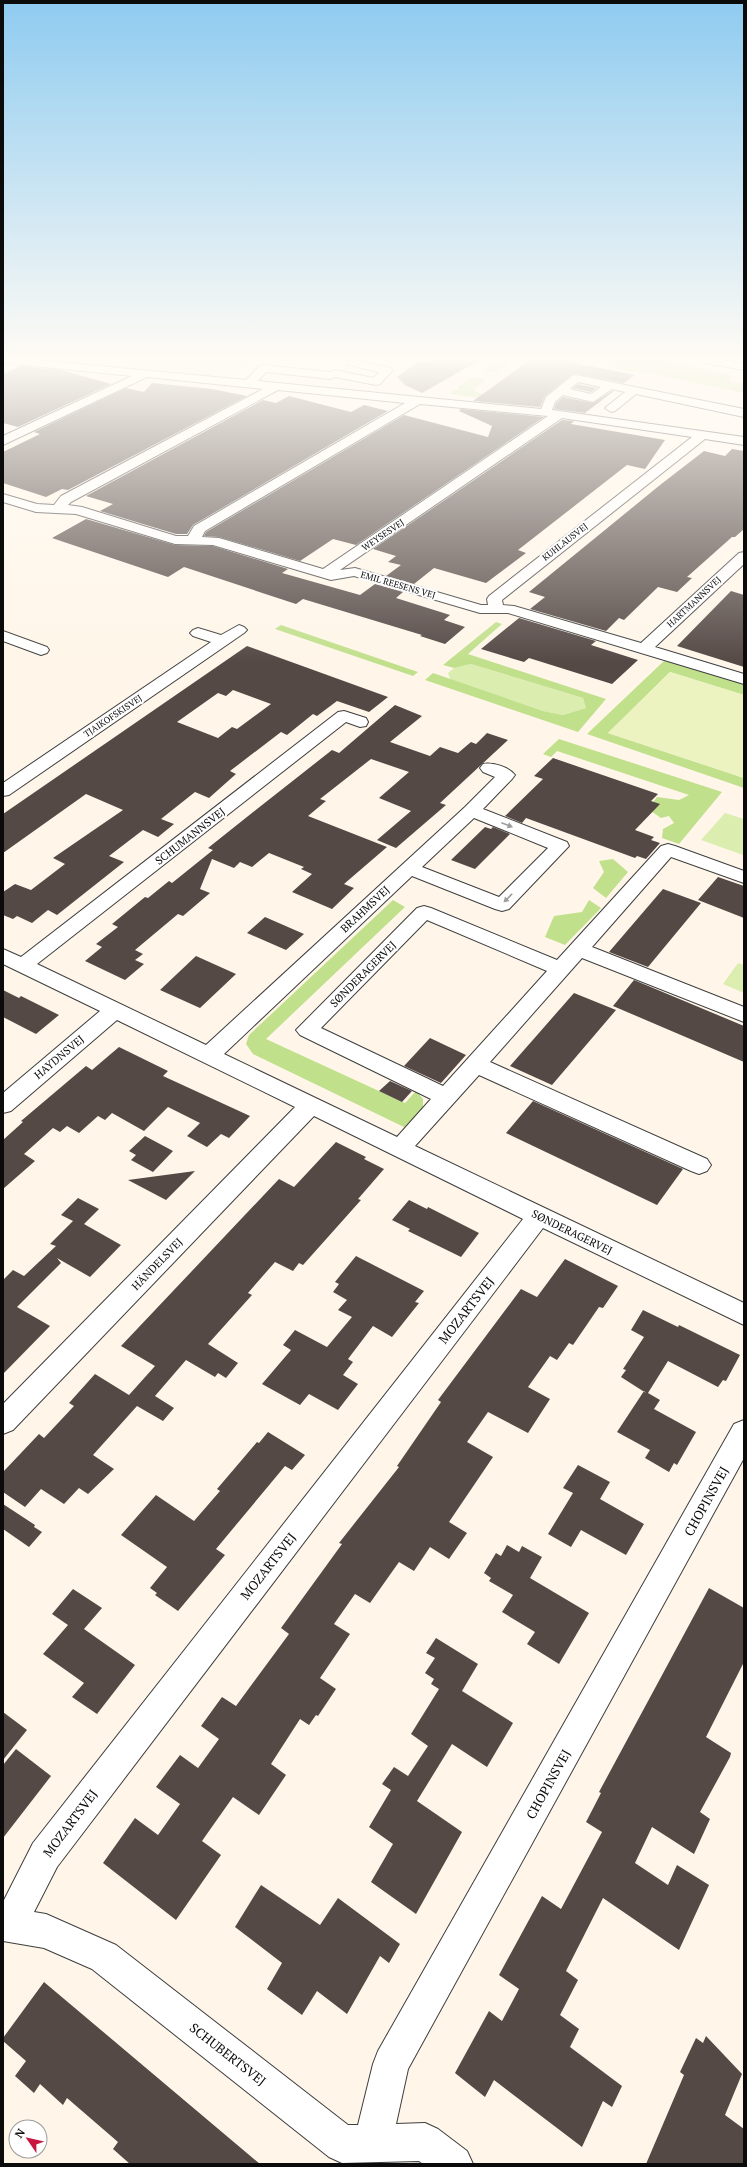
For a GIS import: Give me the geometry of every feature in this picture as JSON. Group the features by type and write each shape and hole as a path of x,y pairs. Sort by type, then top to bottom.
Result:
{"street":[{"path":"58,510 66,500 137,461"},
{"path":"193,541 199,529 314,461"},
{"name":"WEYSESVEJ","path":"325,574 491,461"},
{"name":"KUHLAUSVEJ","path":"497,610 494,599 669,461"},
{"name":"EMIL REESENS VEJ","path":"3,498 36,508 77,510 175,540 214,541 331,576 355,572 480,609 497,610 509,608 744,679"},
{"name":"HARTMANNSVEJ","path":"645,648 744,556"},
{"name":"TJAIKOFSKISVEJ","path":"3,790 239,630"},
{"path":"198,633 223,641"},
{"path":"3,636 41,650"},
{"name":"SCHUMANNSVEJ","path":"23,965 344,716 360,722"},
{"name":"BRAHMSVEJ","path":"209,1056 471,811 506,775 489,768"},
{"path":"409,868 502,905 560,846 471,811"},
{"path":"400,1148 668,850 744,877"},
{"name":"SØNDERAGERVEJ","path":"446,1097 307,1030 424,912 560,969"},
{"path":"578,949 744,1016"},
{"name":"SØNDERAGERVEJ","path":"3,956 744,1315"},
{"name":"HAYDNSVEJ","path":"3,1105 115,1010"},
{"path":"475,1064 699,1165"},
{"name":"HÄNDELSVEJ","path":"3,1422 310,1105"},
{"name":"MOZARTSVEJ","path":"6,1924 45,1855 539,1216"},
{"name":"CHOPINSVEJ","path":"373,2144 391,2064 744,1432"},
{"name":"SCHUBERTSVEJ","path":"6,1924 46,1930 104,1957 342,2144 425,2142 454,2164"}],"green space":[{"path":"496,622 502,624 468,654 606,699 578,732 425,680 433,673 543,711 563,715 586,708 583,698 471,664 454,668 443,665"},
{"path":"281,625 418,672 413,676 275,629"},
{"path":"665,660 744,684 744,695 670,672 608,733 744,778 744,788 587,734"},
{"path":"471,664 583,698 586,708 563,715 543,711 451,681 448,673 454,668"},
{"path":"670,672 744,695 744,778 608,733"},
{"path":"559,739 722,792 679,844 662,838 663,829 674,823 669,816 661,818 648,809 657,797 679,800 689,795 557,751 551,757 543,754"},
{"path":"725,813 744,819 743,855 701,840"},
{"path":"613,859 628,872 606,898 593,888 604,872 599,861"},
{"path":"393,900 405,907 266,1039 405,1103 416,1091 423,1099 423,1108 406,1128 253,1054 246,1044 249,1035"},
{"path":"589,900 601,908 565,945 545,937 554,916 582,912"},
{"path":"738,963 744,965 744,993 723,984"}],"building":[{"path":"3,461 123,461 68,490 62,489 46,497 3,483"},
{"path":"150,461 302,461 193,525 187,534 176,534 100,511 113,504 86,496"},
{"path":"326,461 479,461 356,545 333,539 300,561 219,537 204,536 206,532"},
{"path":"502,461 650,461 645,469 627,465 518,550 526,553 486,583 434,568 414,584 386,576 401,565 388,562 396,556 373,549"},
{"path":"691,461 744,461 744,529 735,537 732,537 687,577 692,578 677,592 658,587 624,620 619,618 606,631 530,609 545,597 529,592"},
{"path":"86,519 175,545 213,546 288,569 282,573 360,595 375,584 403,592 396,598 450,615 444,620 465,627 445,644 420,636 422,635 303,599 296,604 184,567 168,577 52,538"},
{"path":"731,591 744,595 744,667 677,646"},
{"path":"519,618 596,641 591,645 638,660 612,684 529,658 524,662 481,649"},
{"path":"247,646 388,697 369,712 337,701 317,716 313,714 287,735 281,732 230,771 236,774 209,798 195,792 161,819 174,824 158,837 143,830 109,856 124,862 57,915 48,910 32,923 17,916 13,919 3,915 3,892 15,884 31,890 65,864 53,858 123,810 86,794 3,853 3,814","holes":["233,690 271,704 237,729 232,727 218,738 177,722 218,693 226,696"]},
{"path":"395,705 422,716 390,742 430,756 440,747 458,753 471,742 476,744 487,733 508,740 440,803 446,805 396,848 377,840 411,811 379,798 409,772 371,759 320,799 326,801 308,816 387,847 344,884 354,888 332,909 292,892 312,874 301,869 304,867 269,853 252,867 240,862 234,868 212,859 200,889 210,893 183,916 178,914 135,950 143,954 135,960 144,964 125,980 85,961 102,947 96,944 118,927 112,924 145,897 148,898 169,881 172,883 213,850 208,848 332,750 339,753"},
{"path":"553,758 658,794 651,801 660,804 635,830 654,837 651,840 660,843 646,859 637,856 635,858 526,818 522,823 505,816 543,779 534,776"},
{"path":"485,827 491,829 493,827 510,834 475,869 451,860"},
{"path":"718,877 744,886 744,918 698,900"},
{"path":"663,889 701,903 648,967 609,952"},
{"path":"265,917 304,934 286,950 247,933"},
{"path":"196,956 236,974 200,1008 160,990"},
{"path":"634,980 744,1026 744,1062 613,1006"},
{"path":"3,990 19,998 21,996 59,1015 36,1034 3,1017"},
{"path":"574,993 616,1010 552,1085 510,1066"},
{"path":"430,1038 466,1055 441,1083 404,1066"},
{"path":"119,1047 168,1071 163,1076 250,1116 229,1138 221,1134 207,1147 187,1136 200,1123 168,1107 144,1131 112,1113 105,1120 98,1116 79,1133 67,1126 60,1132 53,1128 24,1154 35,1161 3,1189 3,1140 23,1122 21,1121 86,1066 92,1070"},
{"path":"390,1081 412,1091 402,1102 379,1091"},
{"path":"533,1101 683,1169 657,1205 506,1133"},
{"path":"145,1136 173,1151 153,1172 131,1160 136,1155 129,1151"},
{"path":"336,1142 366,1157 364,1159 384,1169 358,1199 361,1200 303,1265 299,1263 293,1271 275,1262 248,1293 252,1295 208,1344 238,1363 226,1378 218,1373 215,1377 186,1360 155,1396 174,1408 163,1421 137,1406 93,1455 114,1469 88,1494 79,1488 64,1504 41,1489 25,1507 3,1492 3,1472 39,1434 44,1438 74,1406 69,1403 95,1374 129,1395 155,1366 121,1346 279,1179 294,1187"},
{"path":"195,1171 166,1200 128,1180"},
{"path":"78,1198 99,1209 84,1224 121,1245 90,1277 57,1258 61,1263 17,1307 50,1326 3,1374 3,1280 13,1270 24,1276 56,1246 50,1244 73,1221 61,1215"},
{"path":"409,1200 427,1209 428,1207 479,1233 461,1257 408,1231 410,1229 392,1220"},
{"path":"356,1256 424,1291 415,1302 419,1303 392,1337 373,1326 348,1359 353,1362 343,1375 358,1384 338,1410 309,1394 300,1405 262,1384 291,1350 283,1345 295,1330 327,1347 352,1317 338,1310 347,1300 333,1292 339,1284 335,1282"},
{"path":"565,1259 618,1286 603,1308 599,1307 573,1345 569,1343 557,1360 550,1356 528,1387 550,1399 528,1433 488,1412 467,1442 493,1457 449,1522 467,1533 449,1559 430,1547 414,1571 399,1562 370,1603 355,1594 334,1624 350,1634 320,1678 336,1689 318,1716 316,1715 309,1725 300,1719 271,1764 286,1775 259,1815 233,1797 202,1841 221,1855 176,1920 103,1863 135,1818 158,1835 180,1804 156,1787 180,1755 198,1768 219,1739 201,1726 222,1697 236,1706 289,1634 281,1628 342,1544 339,1543 399,1467 397,1466 441,1402 438,1400 521,1289 537,1297"},
{"path":"643,1310 678,1327 679,1325 740,1355 726,1381 723,1380 718,1387 668,1361 648,1393 660,1400 654,1409 696,1432 677,1465 674,1463 669,1472 645,1458 650,1450 617,1432 644,1392 621,1377 626,1370 623,1369 644,1337 631,1330"},
{"path":"268,1432 305,1455 292,1470 285,1466 216,1549 225,1555 178,1611 155,1595 157,1593 150,1588 167,1567 121,1535 156,1495 194,1521 220,1491 217,1489 257,1442 259,1443"},
{"path":"578,1465 610,1482 600,1499 644,1524 626,1555 581,1530 571,1547 548,1534 573,1493 563,1488"},
{"path":"3,1504 35,1525 34,1527 42,1532 29,1547 3,1529"},
{"path":"507,1545 519,1552 522,1546 542,1557 530,1578 589,1613 559,1664 527,1644 535,1632 502,1612 513,1595 489,1581 491,1578 484,1573 496,1553 501,1556"},
{"path":"709,1588 744,1608 744,1662 706,1737 731,1753 730,1757 700,1812 710,1819 694,1854 652,1827 635,1863 668,1885 677,1865 709,1885 679,1950 603,1898 566,1971 578,1980 560,2015 579,2029 570,2047 622,2086 612,2107 603,2101 582,2147 494,2080 485,2097 455,2073 489,2011 502,2021 519,1989 499,1975 542,1896 561,1909 602,1832 586,1822 601,1793 599,1792"},
{"path":"73,1589 102,1608 84,1629 135,1665 97,1714 72,1697 84,1683 43,1654 68,1625 52,1614"},
{"path":"436,1638 478,1664 462,1691 513,1723 487,1767 452,1744 417,1801 462,1832 416,1914 371,1882 393,1844 369,1827 391,1790 382,1784 394,1767 408,1776 428,1746 411,1734 439,1689 431,1684 434,1679 425,1673 435,1658 426,1653"},
{"path":"3,1712 27,1730 3,1760"},
{"path":"16,1749 51,1776 3,1838 3,1765"},
{"path":"261,1885 320,1925 338,1898 400,1944 389,1963 380,1956 347,2014 317,1991 302,2015 267,1989 282,1963 235,1927"},
{"path":"44,1982 260,2164 130,2164 113,2149 118,2142 67,2098 63,2105 40,2084 34,2093 15,2076 26,2061 3,2041 3,2038"},
{"path":"706,2036 742,2074 725,2115 744,2129 744,2164 646,2164 684,2075 680,2072 696,2038 703,2043"}]}
